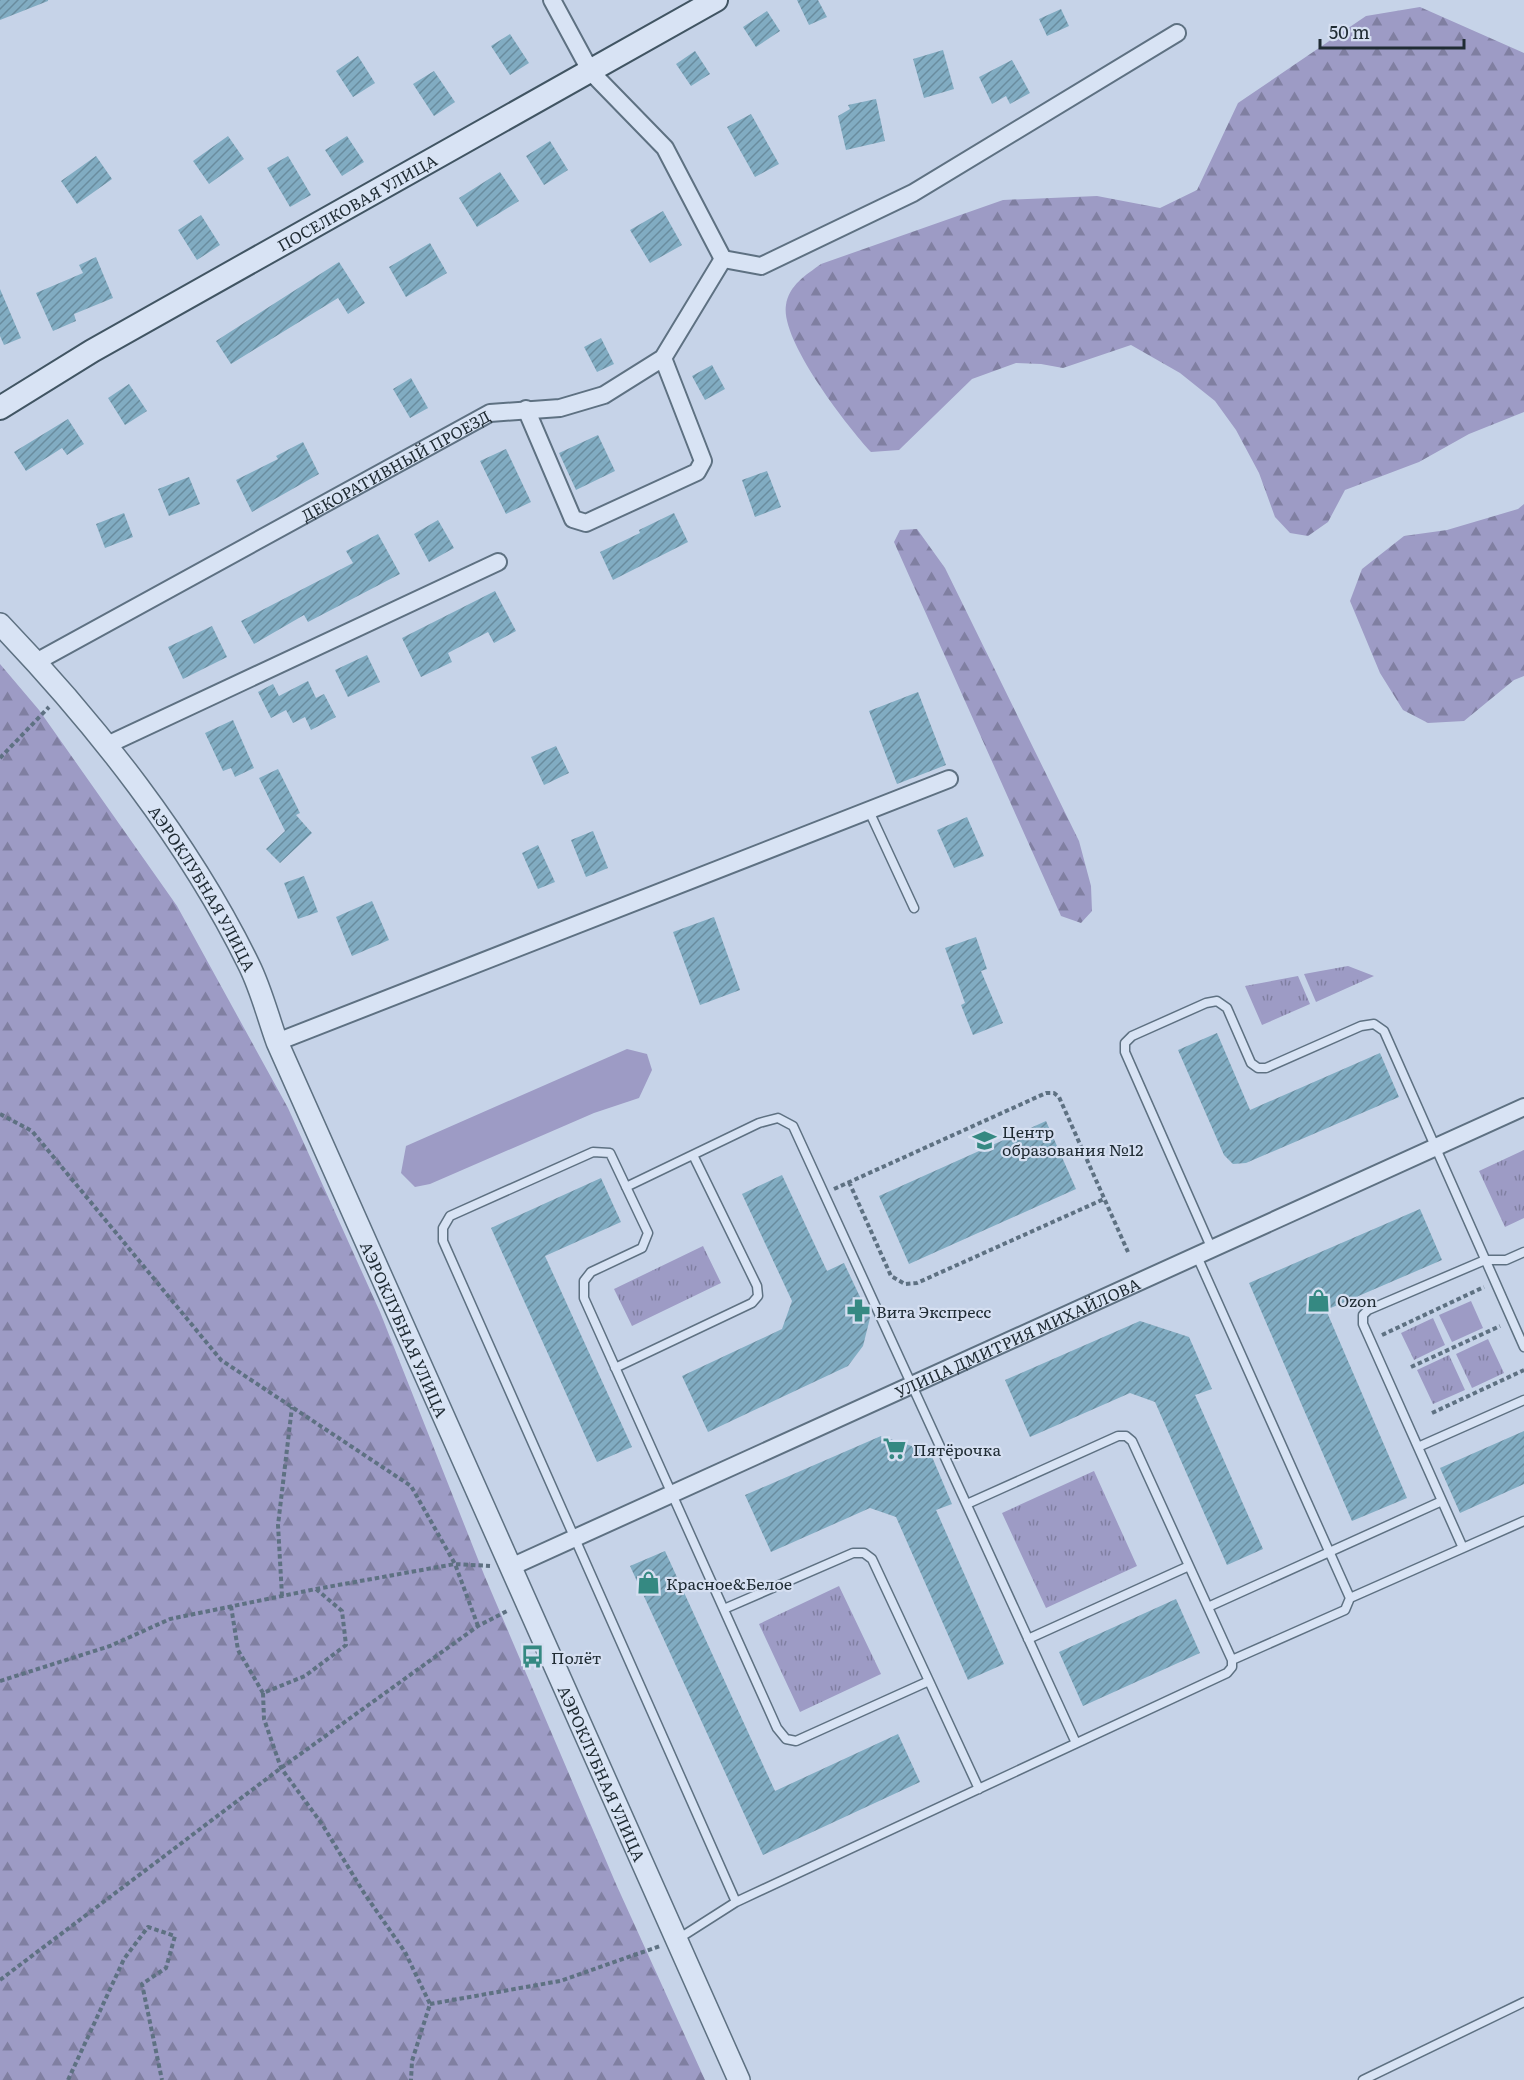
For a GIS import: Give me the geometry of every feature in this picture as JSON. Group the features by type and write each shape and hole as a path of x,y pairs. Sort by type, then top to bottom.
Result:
{"main road":[{"name":"ПОСЕЛКОВАЯ УЛИЦА","path":"0,408 92,351 716,0"}],"street":[{"path":"552,0 591,72 665,148 723,259 761,266 914,193 1178,33"},
{"name":"ДЕКОРАТИВНЫЙ ПРОЕЗД","path":"36,662 490,413 560,408 604,395 663,358 723,259"},
{"path":"526,409 573,519 586,523 697,472 703,461 663,358"},
{"path":"105,746 498,562"},
{"name":"АЭРОКЛУБНАЯ УЛИЦА","path":"0,624 62,693 182,847 206,886 250,968 277,1042 738,2080"},
{"path":"277,1042 949,779"},
{"name":"УЛИЦА ДМИТРИЯ МИХАЙЛОВА","path":"511,1567 1434,1145 1524,1107"}],"lane":[{"path":"869,811 914,908"},
{"path":"1232,1660 1345,1610 1350,1605 1350,1598 1204,1250 1125,1052 1125,1043 1132,1036 1206,1003 1217,1001 1227,1008 1251,1063 1258,1068 1266,1068 1361,1026 1374,1024 1384,1031 1524,1347"},
{"path":"626,1187 759,1123 778,1118 793,1126 798,1132 1076,1743"},
{"path":"736,1902 442,1241 443,1228 450,1216 593,1152 610,1153 648,1233 642,1248 598,1267 584,1281 584,1298 777,1728 786,1739 796,1741 929,1681"},
{"path":"615,1368 752,1304 758,1296 757,1287 693,1155"},
{"path":"1463,1548 1363,1324 1363,1316 1368,1310 1485,1260 1506,1260 1524,1252"},
{"path":"1418,1447 1524,1400"},
{"path":"675,1941 736,1902 1227,1673 1232,1667 1232,1660 1132,1441 1126,1436 1118,1436 967,1504"},
{"path":"1208,1607 1442,1501"},
{"path":"1350,1598 1524,1521"},
{"path":"724,1609 853,1553 864,1552 872,1559 979,1789"},
{"path":"1028,1639 1189,1566"},
{"path":"1363,2080 1524,2002"}],"path":[{"path":"0,758 62,693"},
{"path":"826,1192 1046,1093 1054,1093 1059,1098 1128,1252"},
{"path":"0,1114 32,1131 221,1360 411,1486 455,1564 478,1626"},
{"path":"849,1182 891,1276 905,1284 917,1283 1104,1199"},
{"path":"1370,1340 1495,1282"},
{"path":"1411,1367 1512,1320"},
{"path":"1432,1413 1524,1370"},
{"path":"282,1596 278,1525 292,1407"},
{"path":"0,1681 110,1646 170,1619 455,1564 511,1567"},
{"path":"263,1693 305,1676 346,1645 342,1611 316,1589"},
{"path":"0,1980 281,1768 478,1626 526,1601"},
{"path":"231,1606 238,1650 263,1693 264,1719 281,1768 322,1824 364,1893 405,1952 430,2004 412,2061 411,2080"},
{"path":"68,2080 124,1959 148,1927 176,1936 166,1968 142,1984 162,2080"},
{"path":"430,2004 560,1981 675,1941"}],"green space":[{"path":"1420,7 1524,53 1524,412 1469,434 1419,462 1345,490 1328,522 1308,536 1290,533 1275,517 1259,473 1236,430 1215,401 1180,373 1131,345 1063,368 1016,363 972,379 899,450 871,452 817,382 793,339 787,320 786,305 794,286 821,264 1003,200 1097,196 1160,208 1197,190 1238,103 1366,16"},
{"path":"1524,504 1524,676 1514,680 1464,721 1428,723 1403,710 1380,673 1350,601 1362,569 1404,536 1447,530 1518,509"},
{"path":"917,529 945,568 1079,841 1091,886 1092,911 1081,923 1061,916 894,542 900,530"},
{"path":"0,664 39,710 177,906 288,1108 380,1312 485,1577 616,1884 705,2080 0,2080"},
{"path":"1348,966 1374,976 1316,1002 1304,974"},
{"path":"1298,976 1310,1004 1262,1025 1245,986"},
{"path":"627,1049 647,1054 652,1070 639,1098 594,1113 430,1184 415,1187 401,1173 406,1146"},
{"path":"1524,1150 1524,1218 1505,1227 1479,1171"},
{"path":"703,1246 721,1283 632,1326 614,1289"},
{"path":"1471,1301 1483,1328 1452,1342 1439,1315"},
{"path":"1433,1318 1445,1345 1414,1360 1401,1333"},
{"path":"1488,1339 1504,1373 1472,1388 1456,1354"},
{"path":"1449,1355 1465,1390 1433,1404 1417,1370"},
{"path":"1094,1471 1137,1566 1046,1608 1002,1513"},
{"path":"839,1586 881,1674 800,1712 759,1624"}],"building":[{"path":"0,0 48,0 48,1 0,20"},
{"path":"797,0 818,0 827,17 809,25"},
{"path":"1061,9 1069,26 1047,36 1039,19"},
{"path":"767,11 780,31 756,47 743,27"},
{"path":"510,34 529,63 510,75 491,46"},
{"path":"943,50 954,89 924,98 913,59"},
{"path":"695,51 710,74 691,86 676,64"},
{"path":"358,56 375,83 353,97 336,71"},
{"path":"1012,60 1030,93 1010,104 1006,96 992,104 979,77"},
{"path":"434,71 455,102 434,116 413,84"},
{"path":"876,99 885,141 846,150 838,116 850,109 848,105"},
{"path":"751,114 779,164 755,177 727,127"},
{"path":"228,136 244,159 209,184 193,161"},
{"path":"347,136 364,162 342,176 325,150"},
{"path":"550,141 568,170 544,185 526,156"},
{"path":"96,156 112,179 77,204 61,181"},
{"path":"288,156 311,195 290,207 267,168"},
{"path":"500,172 519,201 477,227 459,198"},
{"path":"663,211 682,245 650,263 630,230"},
{"path":"201,215 220,245 197,260 178,230"},
{"path":"430,243 447,273 406,297 389,267"},
{"path":"96,257 113,298 74,314 76,321 53,331 36,293 83,273 79,265"},
{"path":"339,262 365,303 348,314 338,298 231,364 216,341"},
{"path":"0,289 21,338 4,345 0,336"},
{"path":"601,338 614,364 597,372 584,347"},
{"path":"712,365 725,389 705,400 692,376"},
{"path":"411,378 428,408 410,418 393,389"},
{"path":"129,384 147,411 125,425 108,398"},
{"path":"68,419 84,444 67,455 62,448 26,471 14,452"},
{"path":"598,435 615,471 576,490 559,453"},
{"path":"303,442 319,474 252,512 236,480 278,459 276,456"},
{"path":"506,449 531,502 506,514 480,461"},
{"path":"767,471 781,507 755,517 742,480"},
{"path":"189,477 200,504 169,516 158,489"},
{"path":"124,513 133,537 105,548 96,524"},
{"path":"674,513 688,542 613,580 600,552 640,533 639,530"},
{"path":"438,520 454,548 429,562 414,534"},
{"path":"378,534 400,574 308,622 304,615 254,644 241,621 353,563 346,551"},
{"path":"495,591 516,631 494,643 488,632 448,653 452,662 421,677 402,638"},
{"path":"212,626 227,657 183,679 168,647"},
{"path":"367,655 380,682 348,697 335,670"},
{"path":"308,681 316,698 324,694 336,717 311,730 305,717 293,723 286,710 271,718 258,692 273,684 279,696"},
{"path":"918,692 946,765 897,784 869,711"},
{"path":"233,720 254,768 235,777 231,768 223,771 205,733"},
{"path":"556,746 569,773 544,785 531,757"},
{"path":"278,769 300,813 296,815 312,833 280,863 266,849 285,831 259,778"},
{"path":"967,817 984,856 954,868 937,830"},
{"path":"593,831 608,868 586,877 571,840"},
{"path":"538,845 555,882 538,889 522,853"},
{"path":"304,876 318,912 298,919 284,883"},
{"path":"372,901 389,940 352,956 336,917"},
{"path":"714,917 740,990 700,1005 673,932"},
{"path":"976,937 987,969 981,971 1003,1023 973,1035 961,1005 965,1003 945,948"},
{"path":"1217,1033 1250,1110 1380,1053 1399,1097 1246,1163 1233,1164 1224,1155 1178,1050"},
{"path":"1046,1121 1076,1189 909,1264 879,1196"},
{"path":"782,1175 827,1271 844,1263 870,1318 863,1346 848,1366 708,1432 682,1376 782,1329 792,1301 742,1194"},
{"path":"601,1178 621,1222 545,1256 632,1447 597,1462 491,1228"},
{"path":"1420,1209 1442,1260 1326,1310 1407,1498 1352,1521 1249,1283"},
{"path":"1140,1321 1189,1337 1212,1389 1195,1395 1263,1549 1227,1565 1155,1402 1130,1393 1030,1437 1005,1380"},
{"path":"1524,1431 1524,1484 1460,1513 1440,1468"},
{"path":"881,1436 930,1452 952,1504 936,1510 1004,1664 968,1680 896,1517 870,1508 771,1552 745,1495"},
{"path":"665,1551 775,1791 898,1734 920,1782 763,1855 630,1566"},
{"path":"1176,1599 1200,1653 1083,1706 1059,1652"}],"place":[{"name":"Центр образования №12","path":"984,1140"},
{"name":"Ozon","path":"1319,1300"},
{"name":"Вита Экспресс","path":"858,1311"},
{"name":"Пятёрочка","path":"895,1449"},
{"name":"Красное&Белое","path":"648,1583"},
{"name":"Полёт","path":"533,1657"}]}
